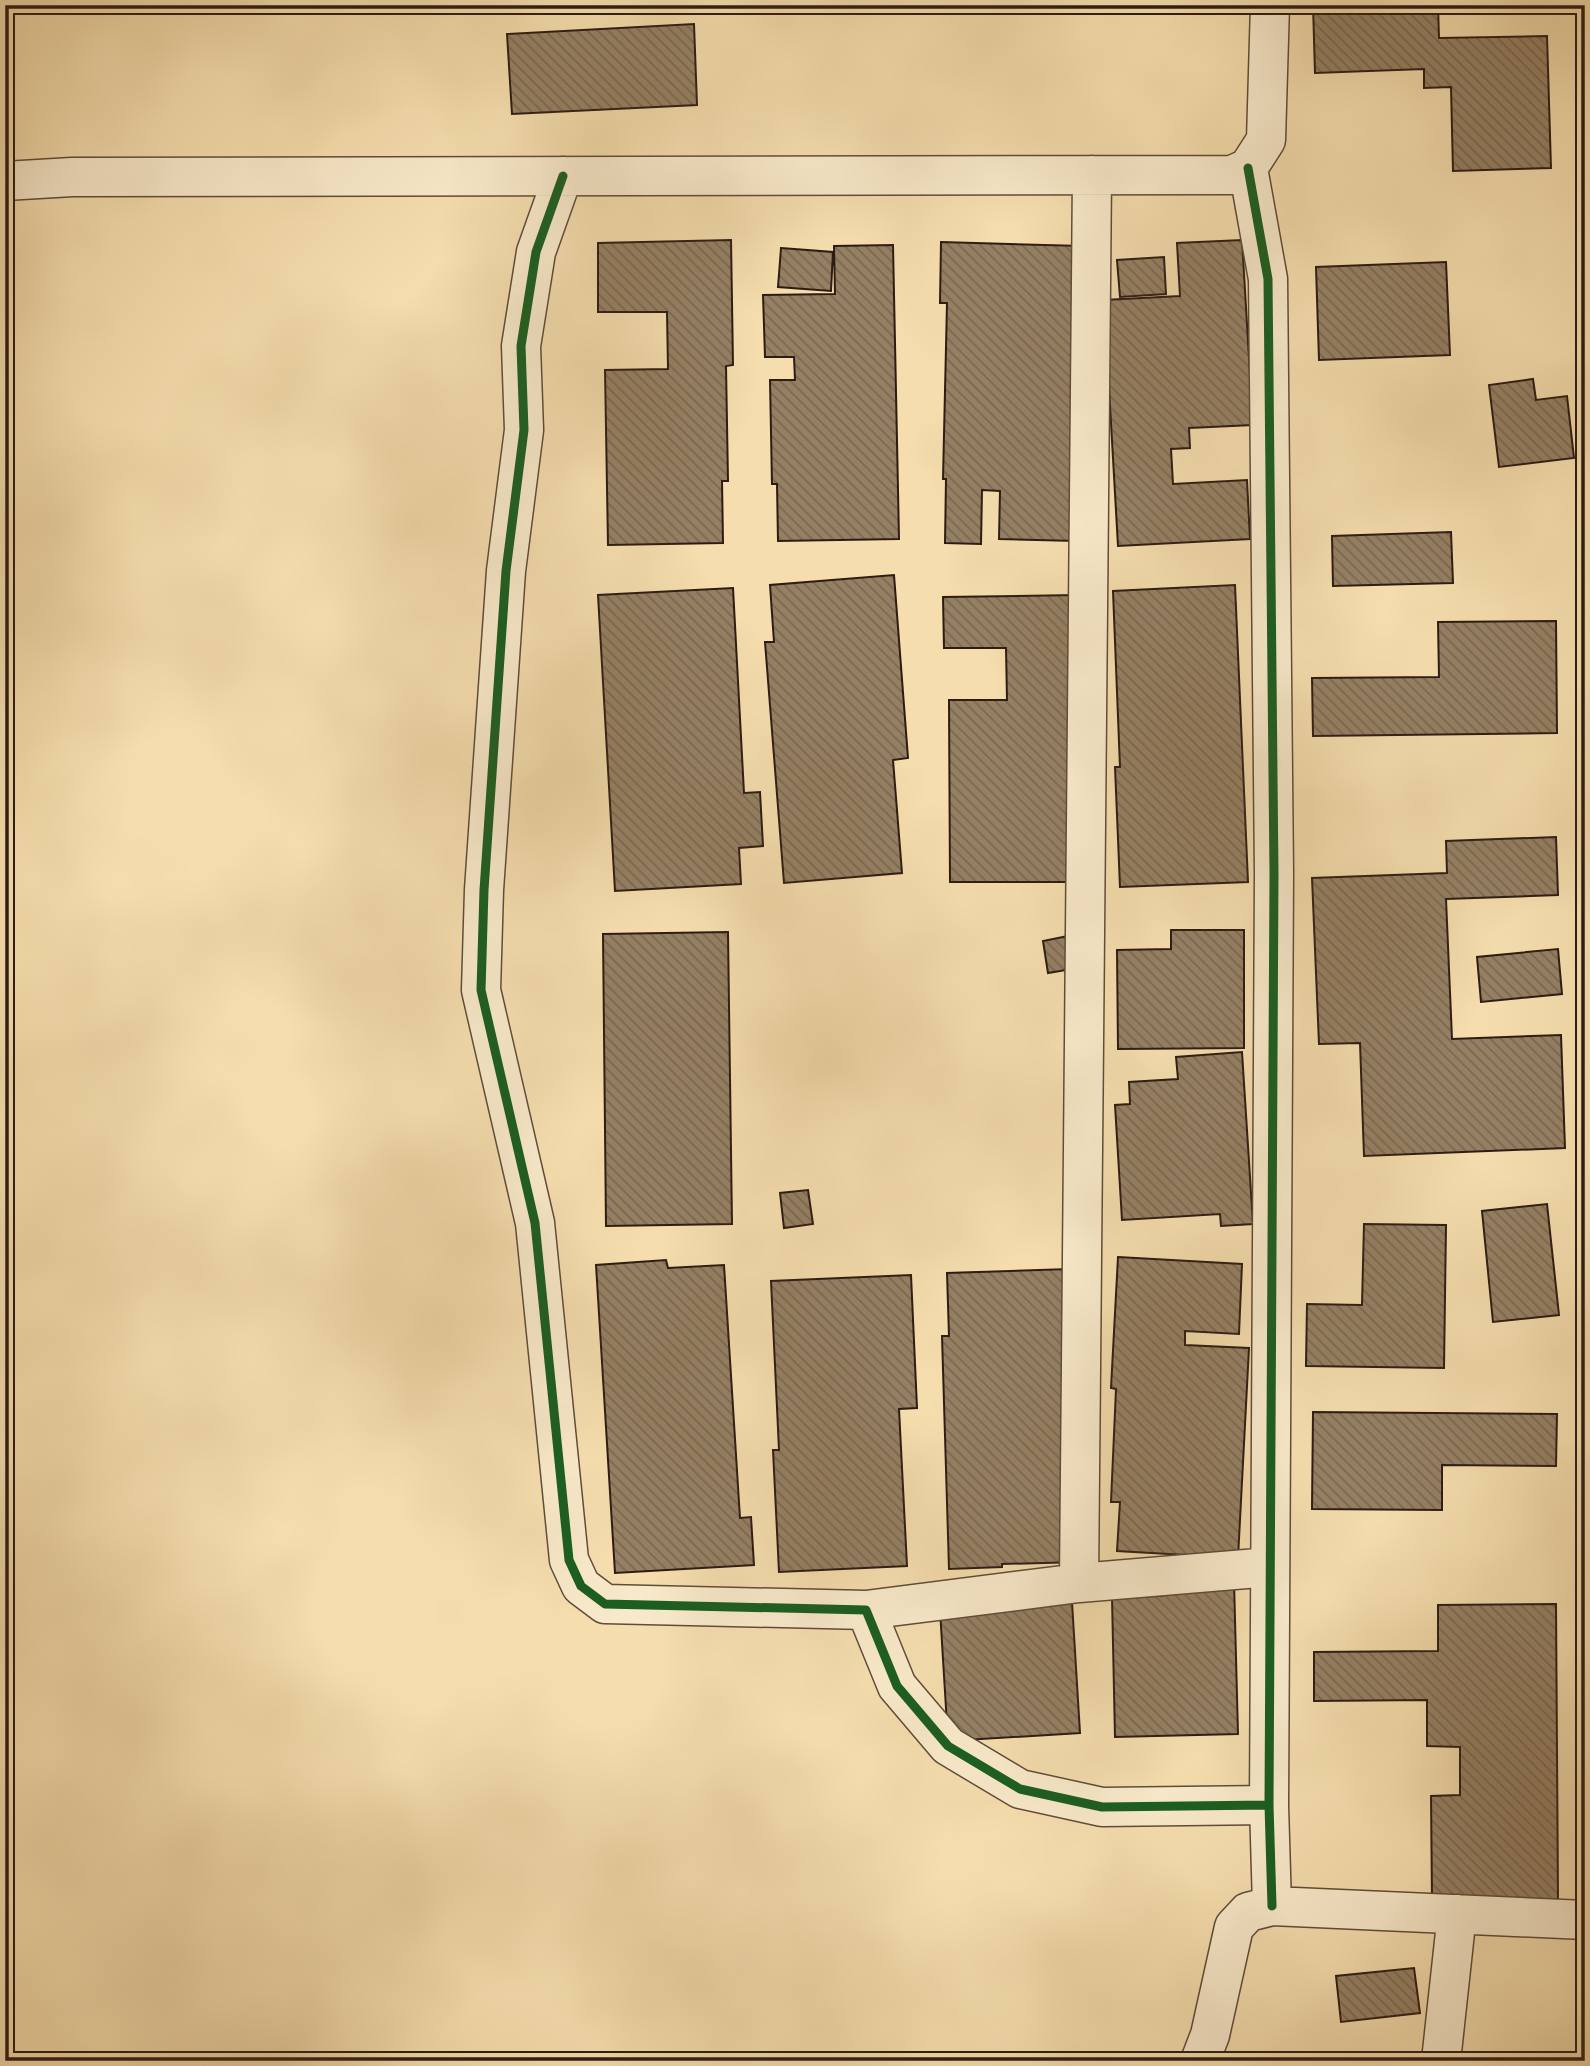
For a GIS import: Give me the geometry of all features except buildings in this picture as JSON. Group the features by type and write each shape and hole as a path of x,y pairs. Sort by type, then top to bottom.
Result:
{"street":[{"path":"5,181 72,177 1232,175 1248,168 1266,140 1269,5"},
{"path":"1248,168 1268,279 1274,874 1269,1805 1272,1906"},
{"path":"1079,1583 1092,175"},
{"path":"563,176 536,252 521,345 524,430 506,571 484,890 481,990 535,1223 569,1560 581,1586 605,1604 866,1610 1079,1583 1270,1567"},
{"path":"866,1610 897,1686 948,1746 1020,1789 1102,1807 1269,1805"},
{"path":"1200,2061 1210,2035 1234,1927 1248,1912 1272,1906 1585,1920"},
{"path":"1441,2061 1457,1914"}],"cycle path":[{"path":"1248,168 1268,279 1274,874 1269,1805 1272,1906"},
{"path":"563,176 536,252 521,346 524,430 506,571 484,890 481,990 535,1223 569,1560 581,1586 605,1604 866,1610 897,1686 948,1746 1020,1789 1102,1807 1269,1805"}]}
